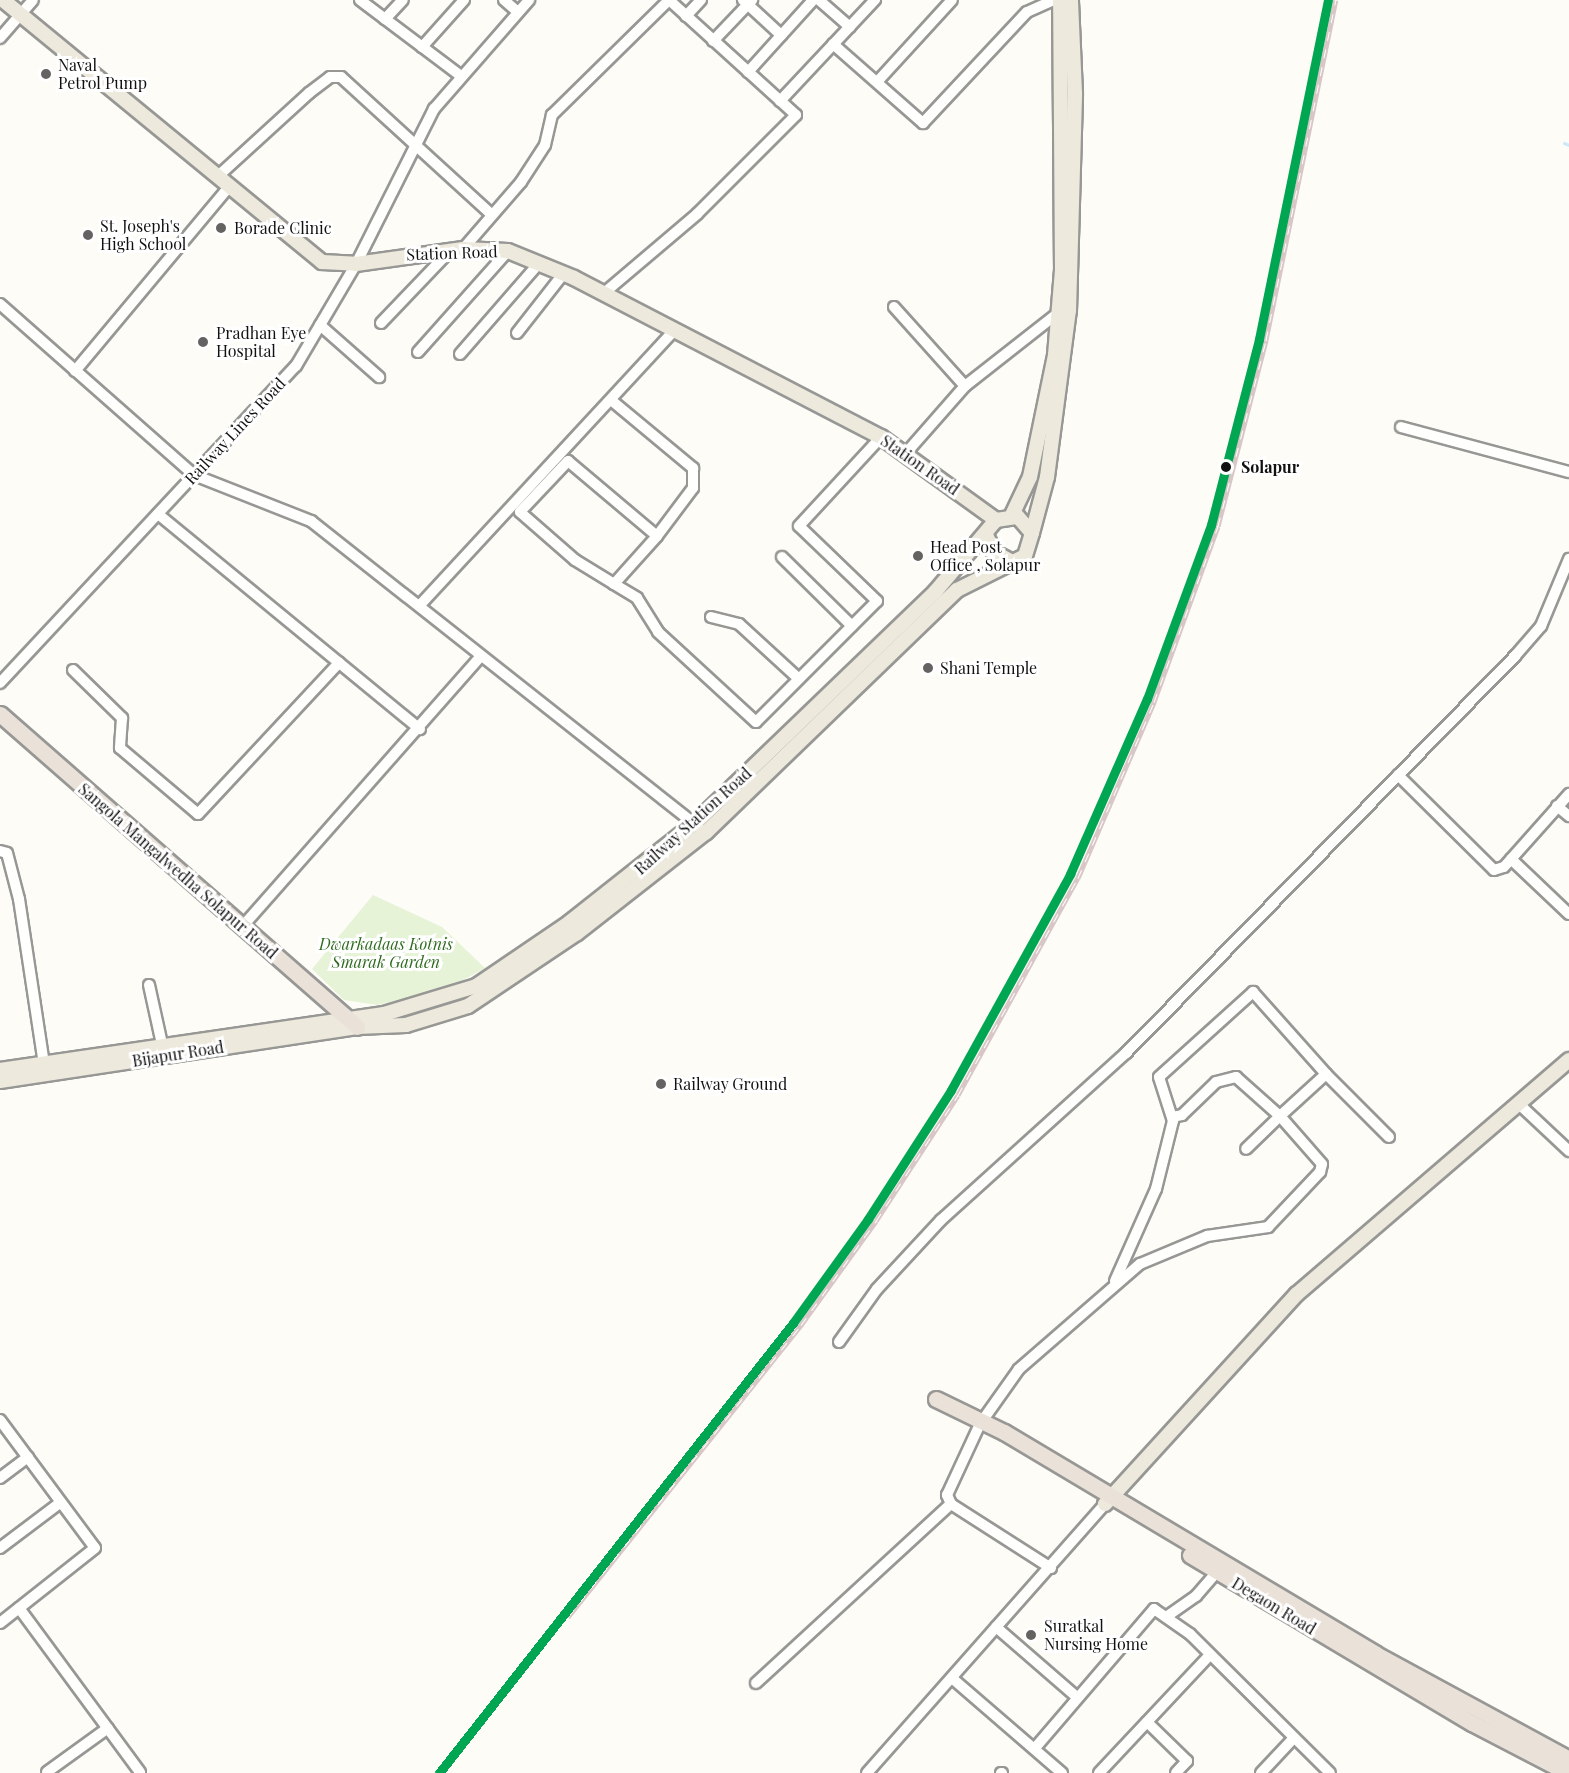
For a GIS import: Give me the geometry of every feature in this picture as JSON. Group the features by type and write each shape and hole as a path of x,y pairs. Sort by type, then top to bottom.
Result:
{"highway":[{"name":"Sangola Mangalwedha Solapur Road","path":"0,714 357,1027"},
{"name":"Degaon Road","path":"936,1399 1221,1567 1472,1723 1568,1773"},
{"name":"Degaon Road","path":"1221,1567 1569,1759"}],"main road":[{"name":"Station Road","path":"3,0 322,262 356,264 448,253 463,249 508,251 564,273 881,437 907,452 996,520"},
{"path":"1060,0 1058,313 1050,397 1030,477 1012,515 996,520 986,535 994,552 1010,561 1028,552 1047,477 1069,311 1075,93 1071,0"},
{"path":"1012,515 1032,532"},
{"name":"Railway Station Road","path":"45,1068 162,1044 345,1016 384,1014 476,986 570,922 695,823 935,592 986,535"},
{"name":"Railway Station Road","path":"357,1027 406,1025 468,1006 577,933 706,832 957,591 1010,561"},
{"name":"Bijapur Road","path":"0,1081 45,1068 357,1027"},
{"path":"1109,1500 1297,1294 1569,1060"},
{"path":"0,1070 45,1068"}],"street":[{"path":"0,38 33,0"},
{"path":"360,0 461,76"},
{"path":"385,19 403,0"},
{"path":"422,47 464,0"},
{"path":"504,0 518,12"},
{"name":"Railway Lines Road","path":"0,683 296,366 356,264 414,142 461,76 529,0"},
{"path":"463,249 490,213 521,182 545,145 552,114 669,0 796,116 697,214 604,293"},
{"path":"686,16 701,0"},
{"path":"748,72 813,0"},
{"path":"819,0 850,27"},
{"path":"780,101 875,0"},
{"path":"877,82 952,0"},
{"path":"833,44 923,123 1027,12 1054,0"},
{"path":"713,41 747,2 781,35"},
{"path":"216,177 330,77 357,87 490,213"},
{"path":"75,371 229,187"},
{"path":"418,352 508,251"},
{"path":"381,322 448,253"},
{"path":"460,354 539,263"},
{"path":"517,333 564,273"},
{"path":"0,304 194,475 311,521 706,832"},
{"path":"894,307 965,386"},
{"path":"907,452 965,386 1058,313"},
{"path":"320,325 379,377"},
{"path":"420,605 676,329"},
{"path":"611,400 693,468 693,488 657,536 614,584"},
{"path":"1401,427 1569,472"},
{"path":"657,536 568,461 520,512 574,560 637,598 658,632 756,722 877,601 800,526 881,437"},
{"path":"158,514 420,729"},
{"path":"782,557 852,626"},
{"path":"839,1342 877,1289 940,1220 1126,1053 1541,626 1569,561"},
{"path":"711,618 739,624 799,679"},
{"path":"242,927 420,729 481,656"},
{"path":"73,670 122,718 120,748 198,814 339,663"},
{"path":"1398,775 1488,867 1498,870 1511,859 1569,794"},
{"path":"1557,806 1569,816"},
{"path":"0,851 7,853 19,899 45,1068"},
{"path":"1511,859 1565,910 1569,897"},
{"path":"149,985 162,1044"},
{"path":"1115,1282 1156,1189 1172,1117 1157,1085 1159,1077 1253,992 1326,1074 1389,1137"},
{"path":"1246,1149 1326,1074"},
{"path":"1051,1568 951,1504 948,1486 1019,1369 1115,1282 1185,1243 1243,1227 1268,1227 1322,1164 1280,1116 1247,1085 1229,1076 1216,1082 1182,1115 1172,1117"},
{"path":"1519,1104 1569,1151"},
{"path":"0,1623 95,1548 1,1422"},
{"path":"0,1478 28,1457"},
{"path":"869,1772 1109,1500"},
{"path":"0,1548 61,1502"},
{"path":"756,1683 951,1504"},
{"path":"1166,1617 1221,1567"},
{"path":"19,1608 140,1772"},
{"path":"1035,1748 1154,1609 1210,1655 1292,1740 1330,1773"},
{"path":"996,1628 1078,1698"},
{"path":"1099,1773 1210,1655"},
{"path":"953,1679 1062,1773"},
{"path":"1147,1722 1187,1761 1176,1773"},
{"path":"47,1772 108,1728"},
{"path":"1261,1773 1292,1740"}],"green space":[{"name":"Dwarkadaas Kotnis Smarak Garden","path":"373,895 442,927 485,968 445,990 377,1005 344,1000 312,969"}],"waterway":[{"path":"1564,143 1569,145"}],"railway":[{"path":"568,1617 801,1325 876,1221 958,1095 1078,878 1154,702 1218,526 1266,340 1336,0"}],"transit line":[{"path":"439,1773 793,1323 868,1219 951,1090 1070,874 1147,699 1211,525 1259,339 1328,0"}],"place":[{"name":"Naval Petrol Pump","path":"46,74"},
{"name":"Borade Clinic","path":"221,228"},
{"name":"St. Joseph's High School","path":"88,235"},
{"name":"Pradhan Eye Hospital","path":"203,342"},
{"name":"Solapur","path":"1226,467"},
{"name":"Head Post Office , Solapur","path":"918,556"},
{"name":"Shani Temple","path":"928,668"},
{"name":"Railway Ground","path":"661,1084"},
{"name":"Suratkal Nursing Home","path":"1031,1635"}]}
